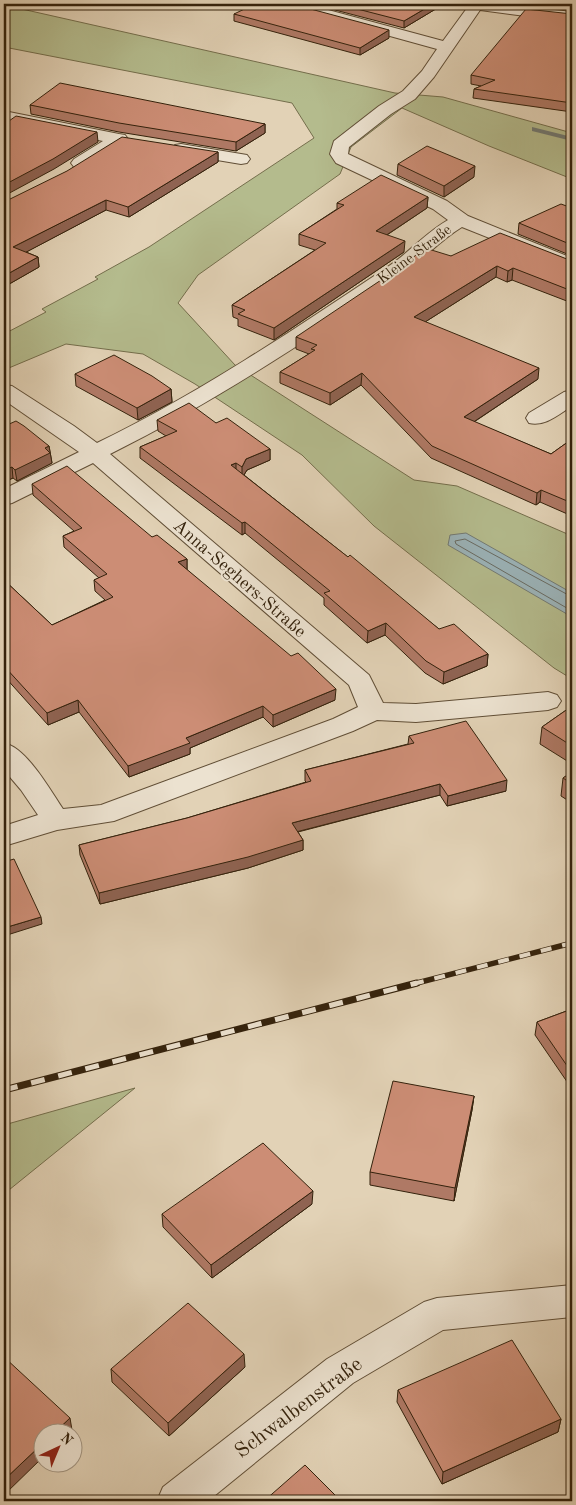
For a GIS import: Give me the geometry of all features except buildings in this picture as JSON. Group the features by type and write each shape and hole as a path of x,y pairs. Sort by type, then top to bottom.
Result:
{"street":[{"path":"290,4 447,47"},
{"path":"477,4 572,17"},
{"name":"Kleine Straße","path":"4,498 133,434 228,380 395,271 441,232 461,220 440,205 342,159 339,154 340,144 385,110 409,95 428,74 477,4"},
{"path":"4,116 138,142"},
{"path":"70,170 119,139"},
{"path":"166,146 241,159"},
{"path":"461,220 572,265"},
{"path":"4,391 66,431 95,453"},
{"path":"537,418 572,396"},
{"name":"Anna-Seghers-Straße","path":"95,453 360,681 373,711"},
{"path":"4,836 56,820 104,814 342,725 373,711 416,713 548,701"},
{"path":"4,752 31,783 56,820"},
{"name":"Schwalbenstraße","path":"177,1501 340,1371 437,1314 572,1301"}],"green space":[{"path":"4,5 395,93 443,97 572,133 572,179 489,146 402,108 351,147 340,174 198,275 178,303 235,365 414,480 457,486 572,536 572,679 554,668 374,526 302,455 195,384 143,354 66,344 4,370 4,334 46,312 42,309 98,279 95,277 149,247 314,138 292,103 4,47"},
{"path":"135,1088 4,1194 4,1125"}],"water":[{"path":"466,533 572,593 572,617 448,545 450,535"}],"waterway":[{"path":"535,129 572,139"}],"railway":[{"path":"413,984 572,943"},
{"path":"4,1090 417,983"}]}
